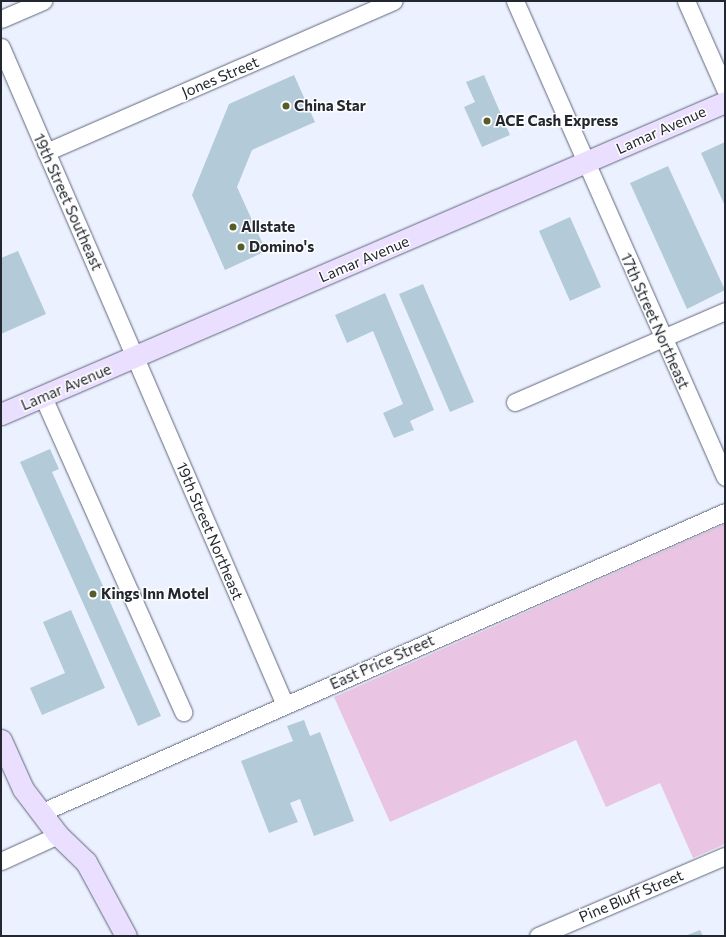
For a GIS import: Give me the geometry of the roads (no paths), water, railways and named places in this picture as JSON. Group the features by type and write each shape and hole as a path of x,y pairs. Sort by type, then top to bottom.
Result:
{"main road":[{"name":"Lamar Avenue","path":"1,414 725,102"},
{"path":"1,740 23,789 58,835 86,862 126,936"}],"street":[{"path":"1,19 43,1"},
{"name":"Jones Street","path":"46,152 394,1"},
{"name":"17th Street Northeast","path":"515,1 584,164 725,477"},
{"path":"686,1 725,89"},
{"name":"19th Street Southeast","path":"1,47 136,357"},
{"path":"515,402 725,311"},
{"name":"19th Street Northeast","path":"136,357 285,705"},
{"path":"43,397 183,712"},
{"name":"East Price Street","path":"40,812 725,512"},
{"path":"1,861 58,835"},
{"name":"Pine Bluff Street","path":"538,936 725,856"}],"place":[{"name":"China Star","path":"286,106"},
{"name":"ACE Cash Express","path":"487,121"},
{"name":"Allstate","path":"233,227"},
{"name":"Domino's","path":"241,247"},
{"name":"Kings Inn Motel","path":"93,594"}]}
